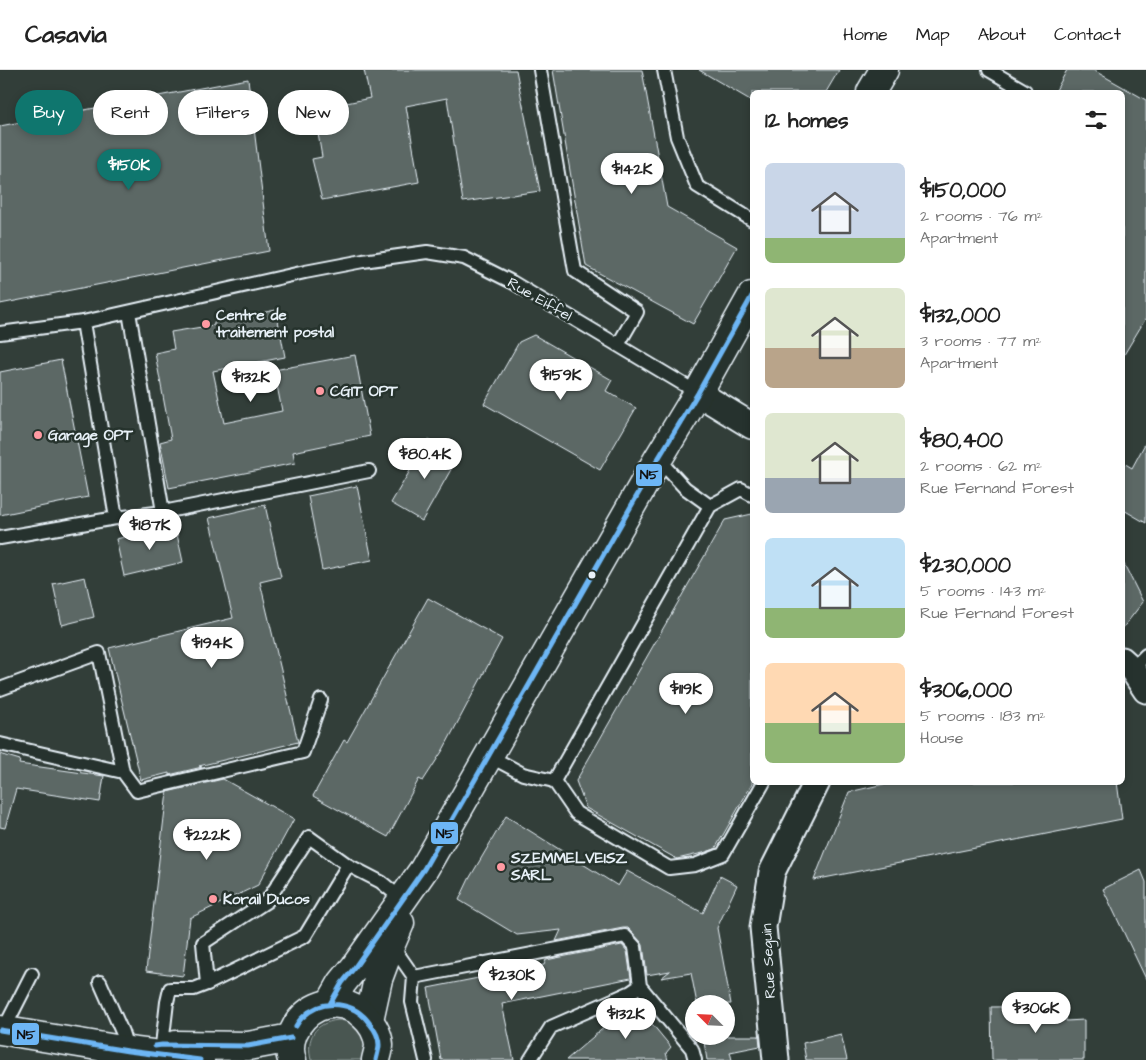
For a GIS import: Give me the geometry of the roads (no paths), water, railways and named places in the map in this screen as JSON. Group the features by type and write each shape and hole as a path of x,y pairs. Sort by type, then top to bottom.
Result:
{"street":[{"path":"872,90 884,70"},
{"path":"330,1004 342,983 424,869 658,459 750,305"},
{"name":"Rue Eiffel","path":"698,393 750,425"},
{"path":"1133,661 1146,690"},
{"name":"Rue Seguin","path":"776,1060 763,927 772,872 815,785"},
{"path":"369,1020 378,979 391,944 424,869"},
{"path":"128,1051 162,1045 248,1046 292,1049 297,1024 303,1017 316,1007 339,1004 354,1008 369,1020 377,1034 380,1055"},
{"path":"2,1031 128,1051 200,1060"}],"lane":[{"path":"540,70 575,271 637,312 618,345"},
{"path":"664,70 677,137 697,186 750,219"},
{"path":"989,70 1023,90"},
{"name":"Rue Eiffel","path":"0,333 83,322 305,272 427,252 464,258 512,282 698,393"},
{"path":"129,312 163,512"},
{"path":"83,322 116,518"},
{"path":"658,459 686,488 710,506"},
{"path":"0,538 163,512 369,471"},
{"path":"554,781 710,506 741,489 750,494"},
{"path":"0,689 99,653 123,772 137,791 303,752 321,700"},
{"path":"0,744 123,772"},
{"path":"489,756 523,774 554,781 576,813 669,868 695,865 723,854 762,785"},
{"path":"207,984 203,943 267,901 309,837 348,864 381,882 403,900"},
{"path":"162,1045 170,989 194,989 207,984 305,936 348,864"},
{"path":"414,976 625,936 635,947 640,986 692,1049 695,1060"},
{"path":"391,944 414,976 412,1002 426,1060"},
{"path":"2,1031 32,974"},
{"path":"100,982 122,1032 128,1051"},
{"path":"530,1060 551,1027 632,992 640,986"}],"place":[{"name":"Centre de traitement postal","path":"206,324"},
{"name":"CGIT OPT","path":"320,391"},
{"name":"Garage OPT","path":"38,435"},
{"name":"SZEMMELVEISZ SARL","path":"501,867"},
{"name":"Korail Ducos","path":"213,899"}]}
